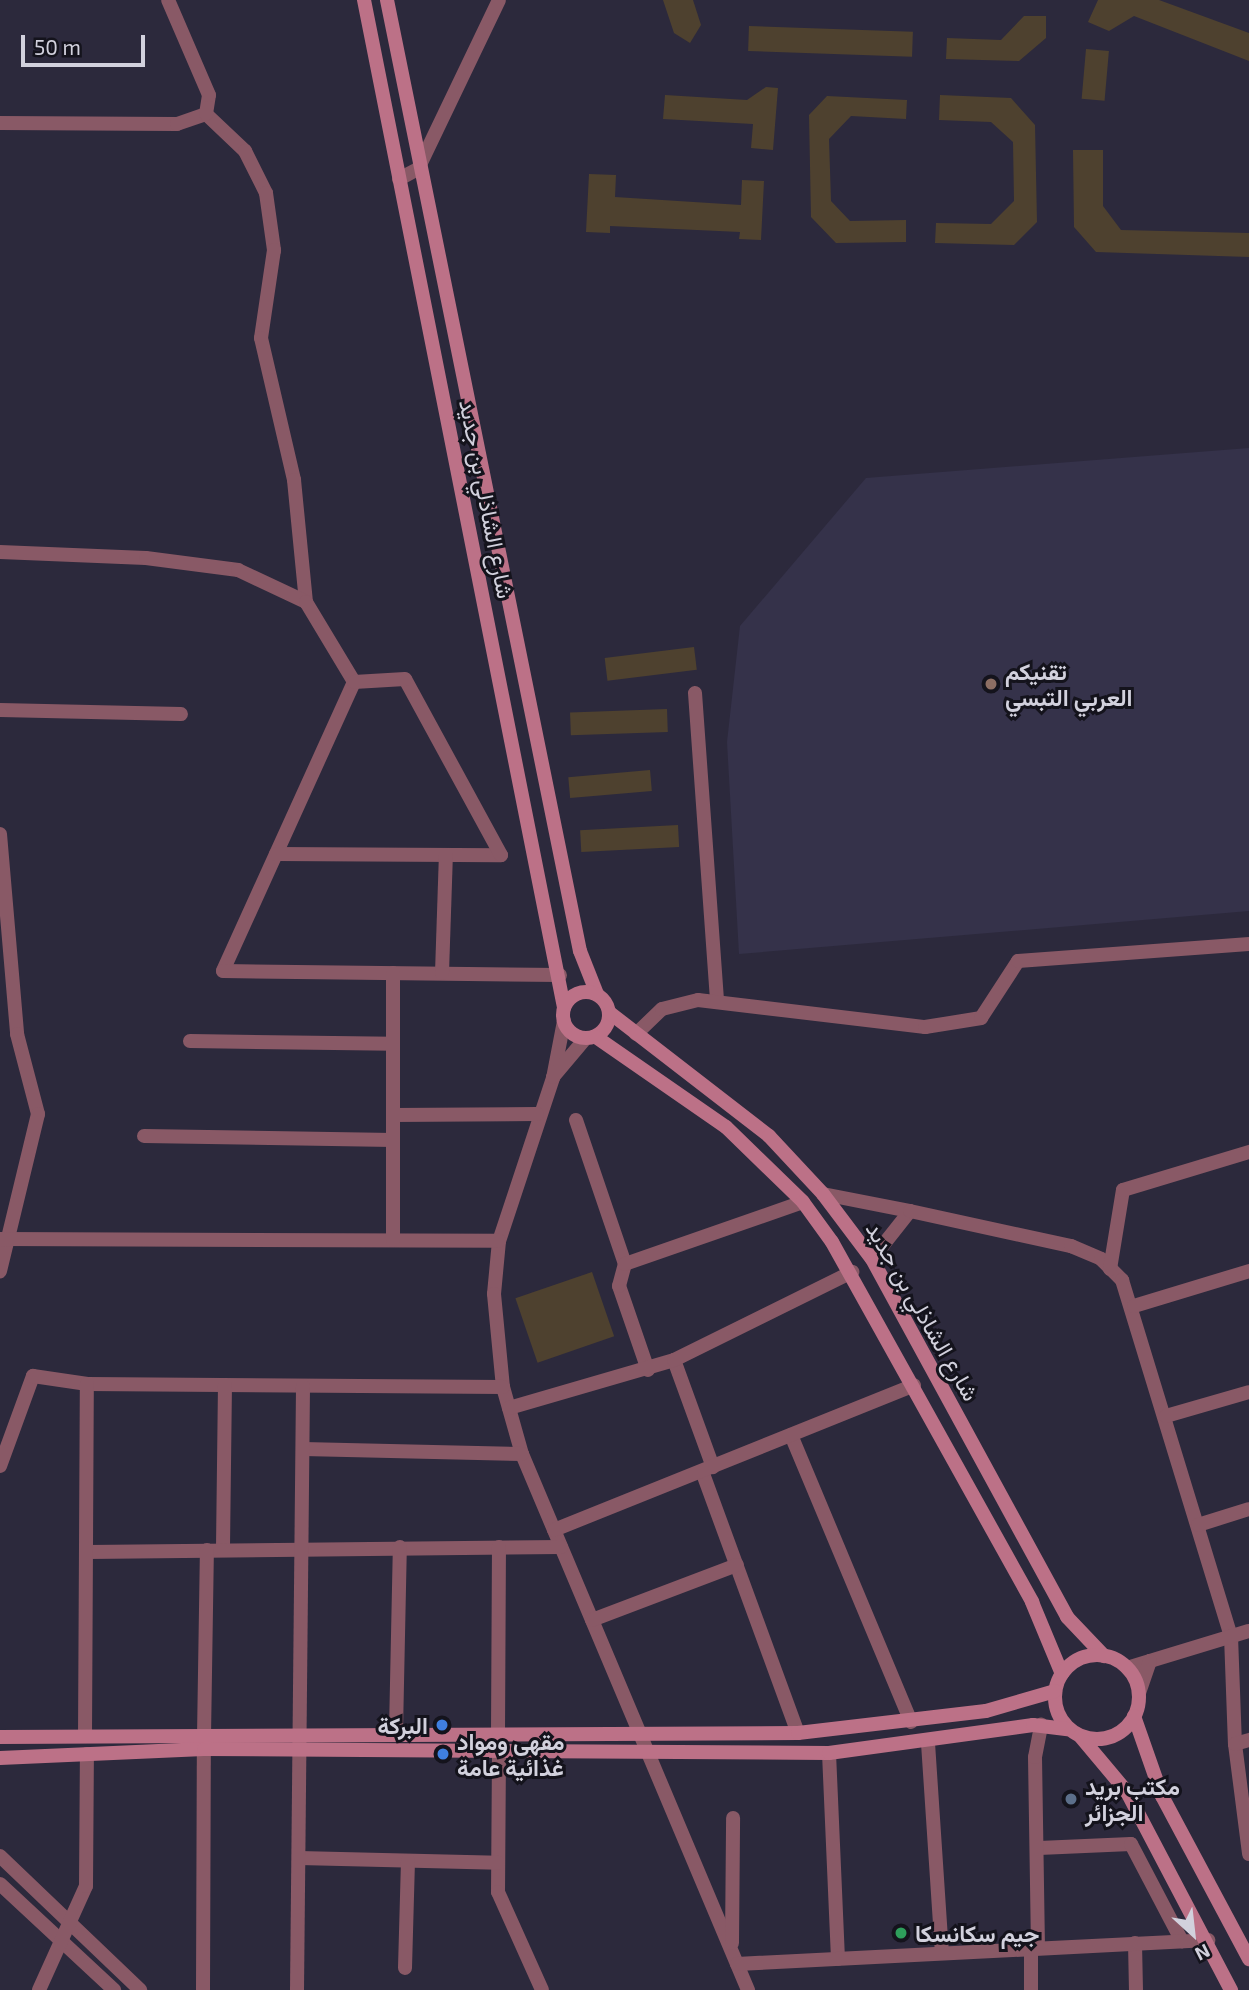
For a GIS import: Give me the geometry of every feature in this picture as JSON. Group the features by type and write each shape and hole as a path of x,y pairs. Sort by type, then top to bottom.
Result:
{"main road":[{"name":"شارع الشاذلي بن جديد","path":"364,0 560,975 564,1014 591,1038 700,1106 803,1202 852,1272 1032,1602 1062,1674"},
{"name":"شارع الشاذلي بن جديد","path":"387,0 418,169 580,951 597,994 610,1013 769,1136 823,1195 872,1259 1060,1605 1104,1656"},
{"path":"564,1014 579,993 597,994"},
{"path":"591,1038 610,1013"},
{"path":"1231,1990 1208,1940 1127,1792 1074,1732 1055,1691 1062,1674 1080,1658 1104,1656 1127,1668 1139,1693 1134,1716 1162,1796 1249,1959"},
{"path":"301,1742 396,1731 640,1735 798,1733 911,1722 1055,1691"},
{"path":"0,1737 301,1742 499,1751 830,1754 928,1743 1041,1725 1113,1736 1134,1716"},
{"path":"0,1758 88,1754 204,1742"}],"street":[{"path":"168,0 209,95 206,114"},
{"path":"399,179 418,169 499,0"},
{"path":"0,124 177,124 206,114"},
{"path":"206,114 245,151 267,193 274,250 261,338 296,492 306,602 354,682"},
{"path":"0,552 212,563 306,602"},
{"path":"276,854 501,855 405,679 354,682"},
{"path":"354,682 223,971 560,975"},
{"path":"695,693 717,1000"},
{"path":"0,710 181,714"},
{"path":"0,834 17,1034 38,1114 5,1239 0,1271"},
{"path":"442,973 446,855"},
{"path":"636,1034 678,1001 717,1000 925,1027 981,1018 1018,961 1249,944"},
{"path":"393,973 393,1240"},
{"path":"564,1014 553,1078 537,1114 499,1241 494,1294 503,1387 523,1454 748,1990"},
{"path":"553,1078 591,1038"},
{"path":"190,1041 393,1044"},
{"path":"393,1115 537,1114"},
{"path":"576,1120 625,1265 619,1286 648,1370"},
{"path":"144,1136 393,1140"},
{"path":"1110,1269 1123,1190 1249,1152"},
{"path":"823,1195 1071,1246 1110,1269 1134,1306 1231,1636 1242,1742 1249,1854"},
{"path":"625,1265 803,1202"},
{"path":"872,1259 910,1212"},
{"path":"5,1239 499,1241"},
{"path":"1134,1306 1249,1271"},
{"path":"509,1408 648,1370 674,1360 852,1272"},
{"path":"674,1360 737,1565 798,1733"},
{"path":"0,1466 33,1376 87,1384 503,1387"},
{"path":"85,1737 87,1384"},
{"path":"223,1547 225,1385"},
{"path":"554,1530 914,1385"},
{"path":"297,1990 303,1386"},
{"path":"1166,1416 1249,1392"},
{"path":"791,1434 911,1722"},
{"path":"303,1449 523,1454"},
{"path":"1198,1525 1249,1509"},
{"path":"88,1552 207,1550 223,1547 561,1547"},
{"path":"396,1731 400,1547"},
{"path":"499,1547 499,1733"},
{"path":"203,1990 207,1550"},
{"path":"592,1620 737,1565"},
{"path":"1127,1668 1249,1631"},
{"path":"1139,1693 1150,1661"},
{"path":"1031,1990 1039,1848 1035,1757 1041,1725"},
{"path":"928,1743 942,1953"},
{"path":"499,1751 498,1892 542,1990"},
{"path":"39,1990 72,1923 86,1885 88,1754"},
{"path":"830,1754 838,1959"},
{"path":"733,1818 734,1957"},
{"path":"1039,1848 1131,1844 1182,1941"},
{"path":"0,1856 139,1990"},
{"path":"299,1858 498,1863"},
{"path":"405,1968 408,1861"},
{"path":"0,1884 22,1907 64,1940 114,1990"},
{"path":"0,1902 22,1907"},
{"path":"734,1957 838,1959 1208,1940"},
{"path":"1135,1943 1136,1990"}],"shaded area":[{"name":"تقنيكم العربي التبسي","path":"1249,448 1249,911 739,954 727,742 740,626 866,478"}],"building":[{"path":"663,0 693,0 701,25 690,43 674,33"},
{"path":"1098,0 1159,0 1249,33 1249,61 1134,16 1109,31 1088,22"},
{"path":"1024,16 1046,16 1046,38 1019,61 946,59 947,38 1001,40"},
{"path":"749,26 913,32 912,57 748,51"},
{"path":"1086,49 1109,51 1105,101 1082,99"},
{"path":"766,87 778,88 773,150 751,148 753,124 663,119 665,95 747,100"},
{"path":"940,95 1011,98 1035,125 1037,222 1014,245 935,243 936,223 991,224 1014,201 1013,142 991,122 939,120"},
{"path":"827,96 907,100 906,119 851,116 829,139 831,201 850,221 906,220 906,242 836,243 811,217 809,115"},
{"path":"1073,150 1103,150 1103,206 1121,230 1249,233 1249,257 1096,252 1074,227"},
{"path":"589,174 616,175 615,197 741,205 742,180 764,181 761,240 739,239 740,232 610,226 610,233 586,232"},
{"path":"694,647 697,670 607,681 605,658"},
{"path":"667,709 668,732 571,735 570,712"},
{"path":"650,770 652,791 570,798 568,777"},
{"path":"678,825 679,847 581,852 580,830"},
{"path":"592,1272 614,1336 538,1363 515,1298"}],"place":[{"name":"تقنيكم العربي التبسي","path":"991,684"},
{"name":"البركة","path":"442,1725"},
{"name":"مقهى ومواد غذائية عامة","path":"443,1754"},
{"name":"مكتب بريد الجزائر","path":"1071,1799"},
{"name":"جيم سكانسكا","path":"901,1933"}]}
